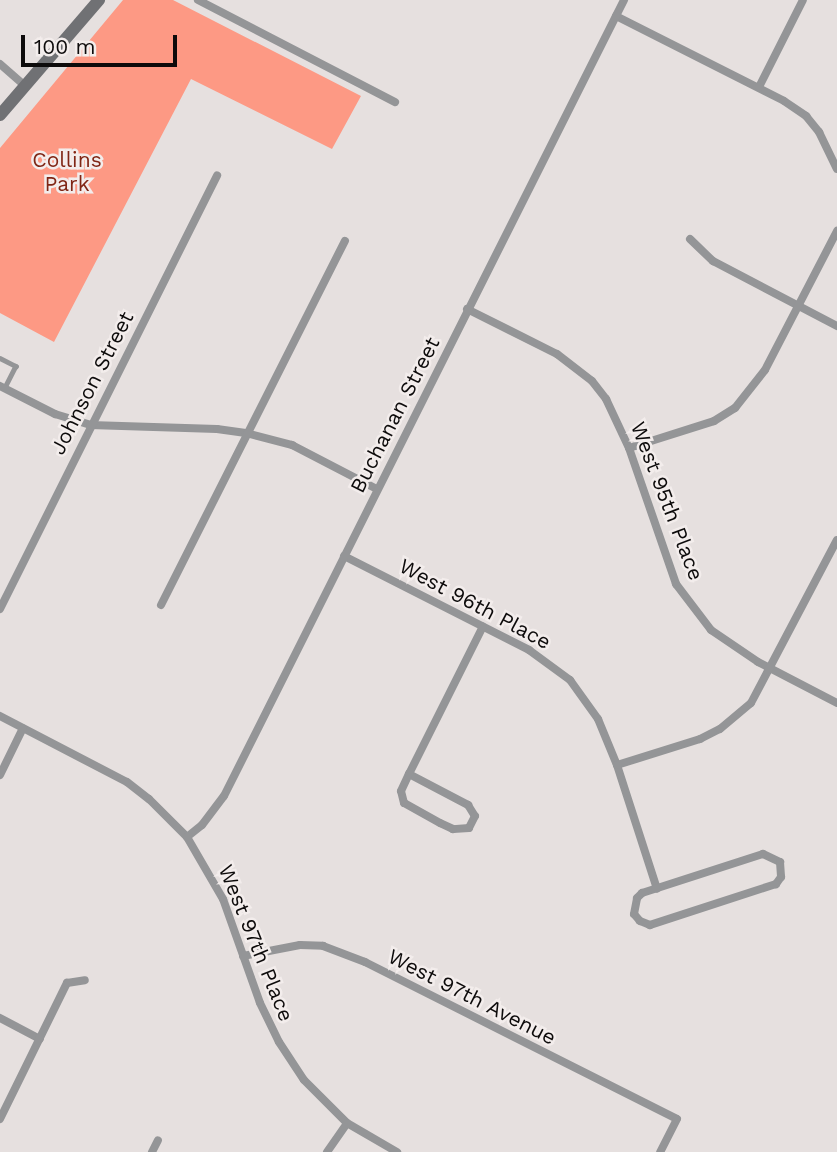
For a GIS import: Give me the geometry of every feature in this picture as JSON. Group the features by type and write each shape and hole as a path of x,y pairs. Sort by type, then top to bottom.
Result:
{"street":[{"path":"0,115 99,0"},
{"path":"198,0 395,102"},
{"name":"Buchanan Street","path":"187,837 202,825 224,796 624,0"},
{"path":"759,88 803,0"},
{"path":"616,16 759,88 806,116 830,149 837,169"},
{"path":"0,64 25,86"},
{"name":"Johnson Street","path":"0,609 217,175"},
{"path":"629,448 714,421 735,408 759,380 837,231"},
{"path":"690,239 713,261 837,326"},
{"path":"161,605 345,241"},
{"name":"West 95th Place","path":"467,309 575,366 606,399 629,448 676,584 711,630 771,669 837,703"},
{"path":"2,387 55,414 90,425 133,429 187,427 246,433 292,445 377,489"},
{"path":"617,765 720,729 751,704 837,540"},
{"name":"West 96th Place","path":"344,556 483,626 550,663 570,680 598,719 617,765 657,889"},
{"path":"409,774 468,805 475,817 469,828 453,829 404,803 401,791 409,774 483,626"},
{"name":"West 97th Place","path":"0,716 127,782 149,799 187,837 223,899 243,956 279,1042 304,1080 348,1123 397,1152"},
{"path":"0,775 23,728"},
{"path":"763,854 771,855 780,862 782,869 776,884 650,925 640,921 634,914 634,904 642,893 657,889 763,854"},
{"name":"West 97th Avenue","path":"243,956 300,945 323,946 345,953 677,1119 660,1152"},
{"path":"0,1119 67,983 85,979"},
{"path":"0,1018 40,1039"},
{"path":"327,1152 348,1123"},
{"path":"152,1152 158,1140"}],"lane":[{"path":"0,358 16,366 2,387"}],"green space":[{"name":"Collins Park","path":"123,0 173,0 361,96 332,149 191,79 54,342 0,313 0,148"}]}
